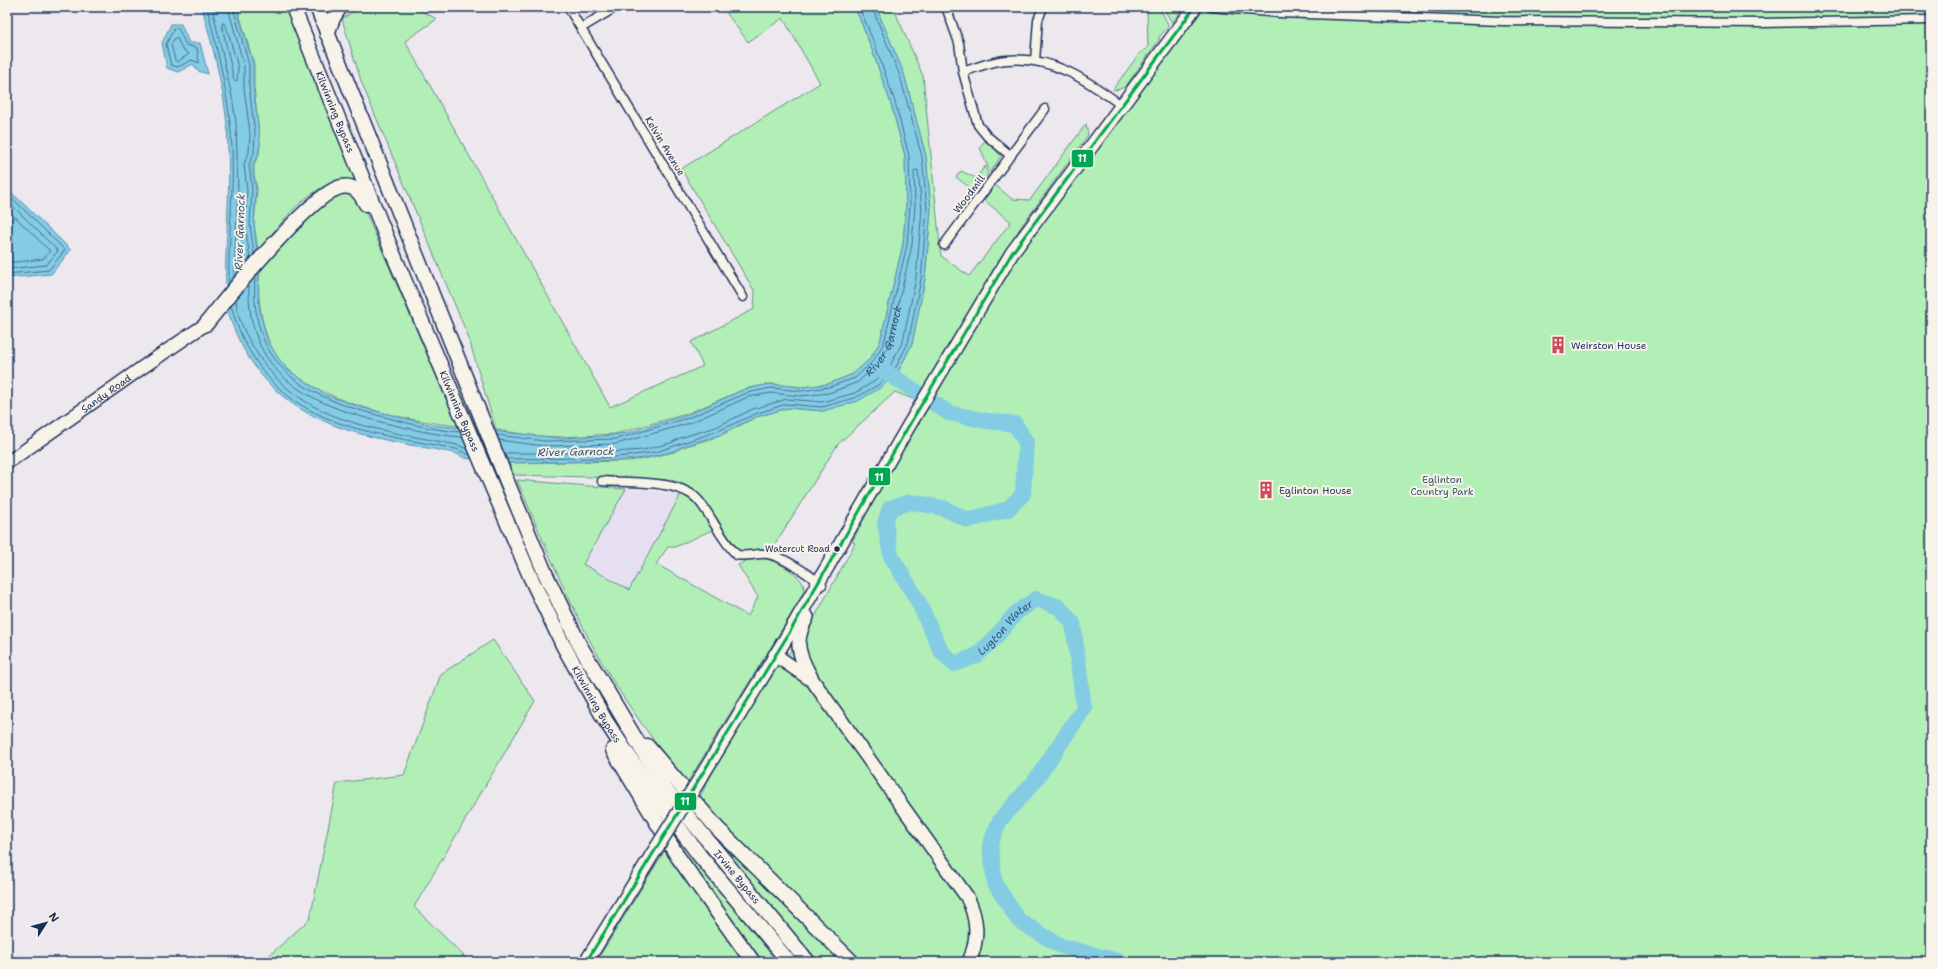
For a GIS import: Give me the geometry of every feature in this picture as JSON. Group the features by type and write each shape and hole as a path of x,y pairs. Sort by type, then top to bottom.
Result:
{"highway":[{"name":"Kilwinning Bypass","path":"293,7 394,256 530,576 582,679 630,759 662,795"},
{"name":"Kilwinning Bypass","path":"317,7 508,484 548,580 579,644 614,705 662,795"},
{"path":"327,34 333,18 340,7"},
{"path":"206,324 275,244 317,201 334,190 347,186 360,192 394,256"},
{"path":"582,679 602,732 678,857 753,962"},
{"path":"614,705 717,828 852,962"},
{"name":"Irvine Bypass","path":"662,795 700,856 789,962"},
{"name":"Irvine Bypass","path":"662,795 808,962"}],"main road":[{"path":"969,961 976,943 976,919 967,897 813,681 801,658 798,643 801,628 834,555 908,427 1012,253 1195,7"},
{"name":"Sandy Road","path":"7,463 206,324"},
{"path":"586,962 783,642 821,584"},
{"path":"783,642 801,658"},
{"path":"775,655 813,681"}],"street":[{"name":"Kelvin Avenue","path":"568,7 743,297"},
{"path":"581,28 616,7"},
{"path":"946,7 959,43 962,72 978,125 987,136 1011,156"},
{"path":"1034,61 1038,20 1043,7"},
{"path":"1211,7 1280,13 1503,21 1762,23 1931,20"},
{"path":"962,72 1006,60 1034,61 1067,70 1097,87 1121,105"},
{"name":"Woodmill","path":"944,244 1045,109"},
{"path":"602,481 667,486 685,490 700,501 737,554 769,554 782,559 821,584"}],"shaded area":[{"path":"562,7 625,7 579,34"},
{"path":"626,489 681,494 629,590 583,564"}],"green space":[{"path":"237,7 287,7 355,180 340,181 326,186 312,194 288,215 258,251 254,224 257,189 254,175 254,164 259,155 260,144 254,87 254,64"},
{"path":"360,7 414,7 437,19 405,41 610,407 703,366 691,342 754,309 755,292 681,169 820,83 783,18 748,42 722,7 855,7 891,104 905,156 906,205 903,244 880,342 870,359 853,374 828,384 801,387 770,384 745,389 686,414 615,434 562,437 535,436 496,430 468,336 362,84 342,19"},
{"path":"876,7 893,7 923,76 941,256 969,276 1011,222 984,200 995,185 1012,199 1030,200 1086,124 1088,135 1020,228 949,348 915,400 895,392 838,444 773,547 749,552 737,551 728,541 703,498 693,489 671,480 514,475 509,463 628,461 674,452 683,447 720,436 756,417 788,408 823,411 898,372 912,344 925,279 931,210 926,156 904,74"},
{"path":"1147,7 1159,7 1169,26 1159,37 1159,40 1125,87 1116,90 1113,89 1140,53 1148,48"},
{"path":"1163,7 1184,7 1172,23"},
{"name":"Eglinton Country Park","path":"1205,7 1931,7 1931,962 858,962 699,798 733,734 769,678 807,631 851,551 855,543 852,542 874,498 995,290 1025,245"},
{"path":"986,139 1001,156 990,173 980,147"},
{"path":"985,166 988,175 975,192 956,177 961,171 976,178"},
{"path":"348,190 362,204 458,426 415,420 368,409 324,392 304,381 288,369 278,358 268,340 260,308 259,281 261,271 314,209 326,200"},
{"path":"517,480 626,489 583,564 629,590 681,494 695,502 714,529 675,547 668,547 656,564 748,616 758,597 738,565 754,559 765,559 779,564 793,572 802,583 804,590 800,600 687,783 615,685 591,643 547,551"},
{"path":"493,640 535,701 414,907 470,962 262,962 310,919 337,783 404,775 441,674"},
{"path":"709,825 841,962 819,962 705,828"},
{"path":"665,850 746,962 596,962"},
{"path":"690,855 777,962 763,962 690,861 688,857"}],"water":[{"name":"River Garnock","path":"202,7 236,7 253,64 253,87 260,144 258,155 253,164 253,175 256,189 254,224 259,268 258,296 260,312 267,340 288,370 326,395 363,408 432,425 560,438 604,436 627,433 687,415 745,389 770,384 801,387 828,384 853,374 870,359 880,342 903,244 906,205 905,156 891,104 855,7 876,7 904,74 926,156 931,210 925,279 912,344 898,372 880,388 858,401 823,411 788,408 756,417 719,435 683,446 674,451 645,458 627,460 506,463 465,458 455,453 366,435 338,427 311,415 287,399 265,379 246,353 230,316 227,303 226,279 229,163 226,113 220,77"},
{"path":"171,24 181,24 189,43 200,43 208,74 198,71 193,64 178,72 167,68 162,43"},
{"path":"7,188 71,250 51,274 7,278"}],"waterway":[{"name":"Lugton Water","path":"880,368 949,413 987,421 1015,424 1026,442 1023,494 1008,509 968,520 943,508 911,502 890,508 885,523 891,556 918,601 941,651 954,664 976,656 995,638 1016,613 1036,599 1059,607 1073,623 1084,708 1035,781 1000,820 990,845 995,884 1019,921 1061,946 1121,962"}],"transit line":[{"name":"11","path":"586,962 788,635 908,427 1012,253 1195,7"}],"place":[{"name":"Weirston House","path":"1558,345"},
{"name":"Eglinton House","path":"1266,490"},
{"name":"Watercut Road","path":"837,549"}]}
